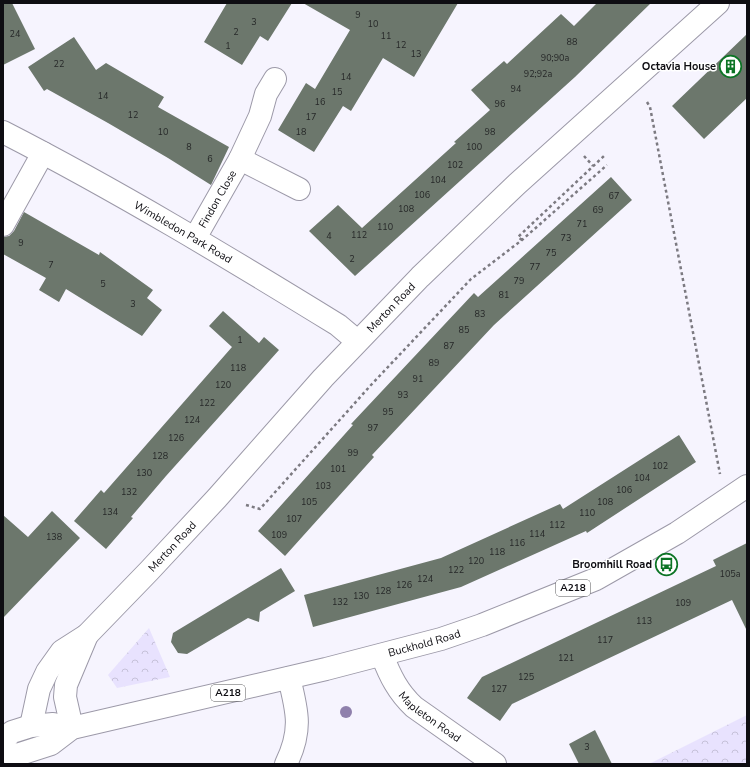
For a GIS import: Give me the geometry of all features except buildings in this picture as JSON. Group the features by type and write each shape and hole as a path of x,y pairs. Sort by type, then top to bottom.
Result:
{"street":[{"name":"Merton Road","path":"31,726 37,696 47,672 62,652 87,635 217,498 358,341 420,276 517,184 718,3"},
{"name":"Findon Close","path":"195,238 240,160 260,116 266,94 275,79"},
{"name":"Wimbledon Park Road","path":"3,132 195,238 338,325 358,341"},
{"path":"3,225 43,153"},
{"name":"Findon Close","path":"240,160 299,189"},
{"name":"Buckhold Road","path":"72,728 382,655 482,625 596,579 677,533 747,486"},
{"name":"Merton Road","path":"72,728 65,697 66,685 87,635"},
{"name":"Mapleton Road","path":"382,655 393,682 414,707 495,764"},
{"path":"286,764 294,747 298,724 293,695 288,678"},
{"name":"A218","path":"3,740 12,732 31,726 53,724 72,728"},
{"name":"A218","path":"3,751 17,755 51,744 72,728"}],"path":[{"path":"647,102 650,107 666,187 720,475"},
{"path":"583,155 593,166"},
{"path":"522,240 518,237 605,155"},
{"path":"246,505 260,509 371,385 471,279 522,240 607,165"}],"green space":[{"path":"149,628 170,677 117,688 108,675"},
{"path":"747,715 747,764 649,764"}],"place":[{"name":"Octavia House","path":"731,66"},
{"name":"Broomhill Road","path":"667,564"}]}
